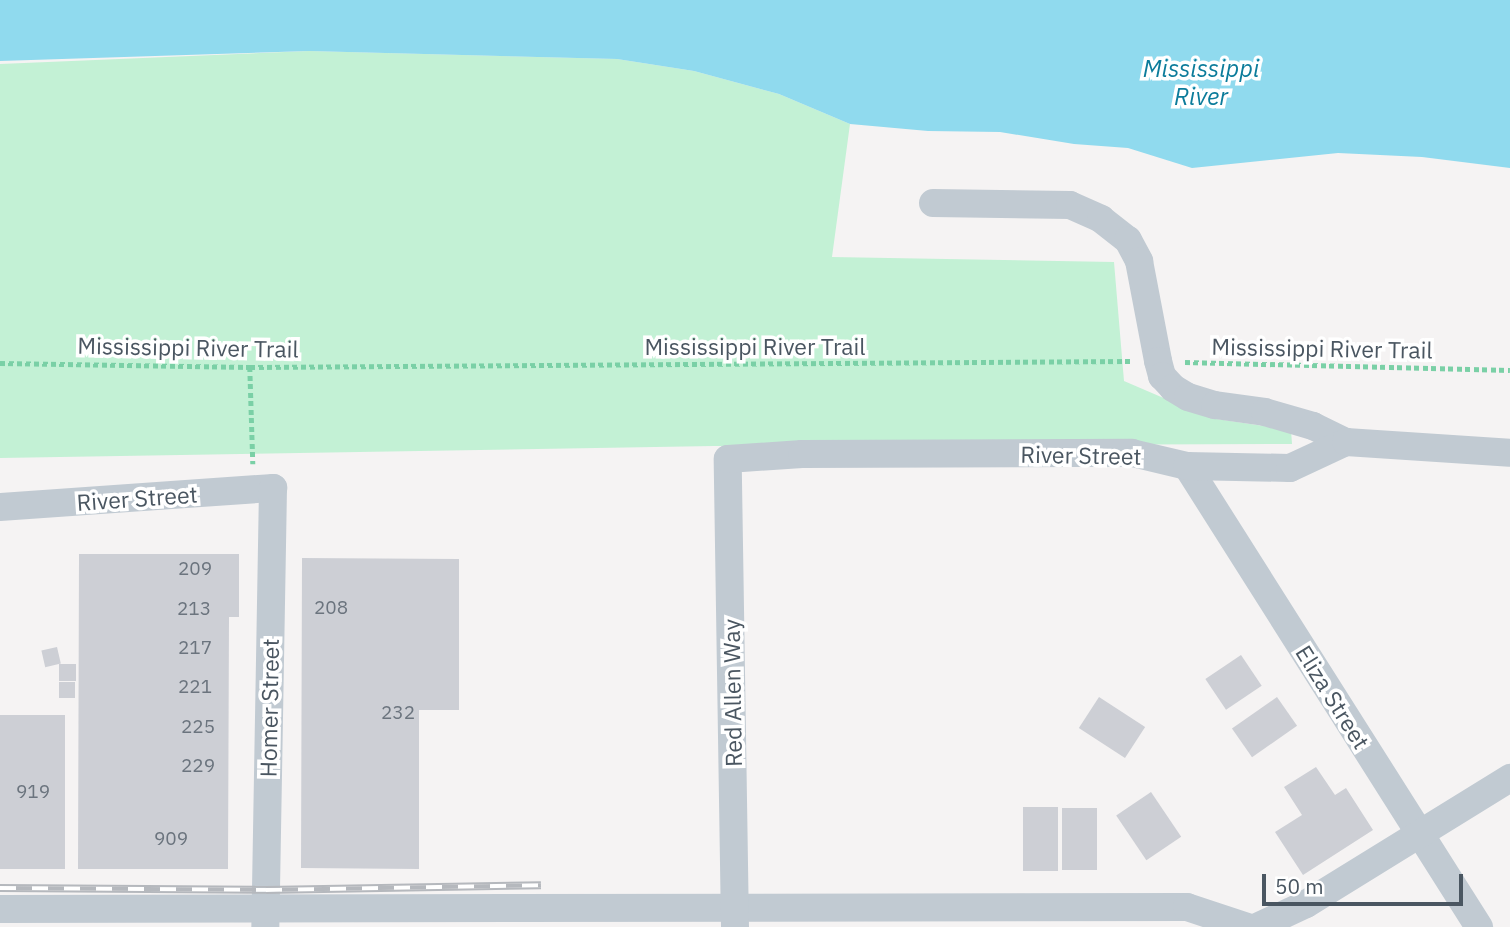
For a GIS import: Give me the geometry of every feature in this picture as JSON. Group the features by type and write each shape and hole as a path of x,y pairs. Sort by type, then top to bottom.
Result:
{"street":[{"path":"933,203 1070,205 1101,219 1128,240 1139,261 1162,376 1173,388 1188,397 1313,426 1346,442"},
{"name":"River Street","path":"729,459 802,454 1132,453 1188,467 1290,468 1346,442 1510,453"},
{"name":"Red Allen Way","path":"729,459 735,917"},
{"name":"Eliza Street","path":"1188,467 1479,927"},
{"name":"River Street","path":"0,507 273,488"},
{"name":"Homer Street","path":"265,918 273,488"},
{"path":"1257,927 1306,904 1510,778"},
{"path":"0,908 265,918 735,917 1187,907 1247,927"}],"path":[{"name":"Mississippi River Trail","path":"0,363 250,366 1158,361 1510,370"},
{"path":"250,366 253,465 273,488"}],"green space":[{"path":"309,51 617,59 694,71 779,94 850,124 832,257 1114,262 1124,381 1210,418 1291,430 1292,444 714,446 0,458 0,64"}],"water":[{"name":"Mississippi River","path":"0,0 1510,0 1510,168 1422,157 1338,153 1192,168 1128,148 1074,144 1000,132 928,131 850,124 779,94 694,71 617,59 309,51 0,61"}],"building":[{"path":"79,554 239,554 239,617 229,617 228,869 78,869"},
{"path":"302,558 459,559 459,710 419,710 419,869 301,868"},
{"path":"57,647 61,664 45,667 41,651"},
{"path":"1241,655 1262,686 1226,710 1205,679"},
{"path":"59,664 76,664 76,681 59,681"},
{"path":"59,682 75,682 75,698 59,698"},
{"path":"1099,697 1145,727 1125,758 1079,728"},
{"path":"1277,697 1297,726 1252,757 1232,729"},
{"path":"0,715 65,715 65,869 0,869"},
{"path":"1316,767 1335,795 1346,788 1373,830 1303,875 1275,832 1302,815 1284,787"},
{"path":"1151,792 1181,837 1146,860 1116,815"},
{"path":"1023,807 1058,807 1058,871 1023,871"},
{"path":"1062,808 1097,808 1097,870 1062,870"}],"railway":[{"path":"0,888 266,890 541,885"}]}
